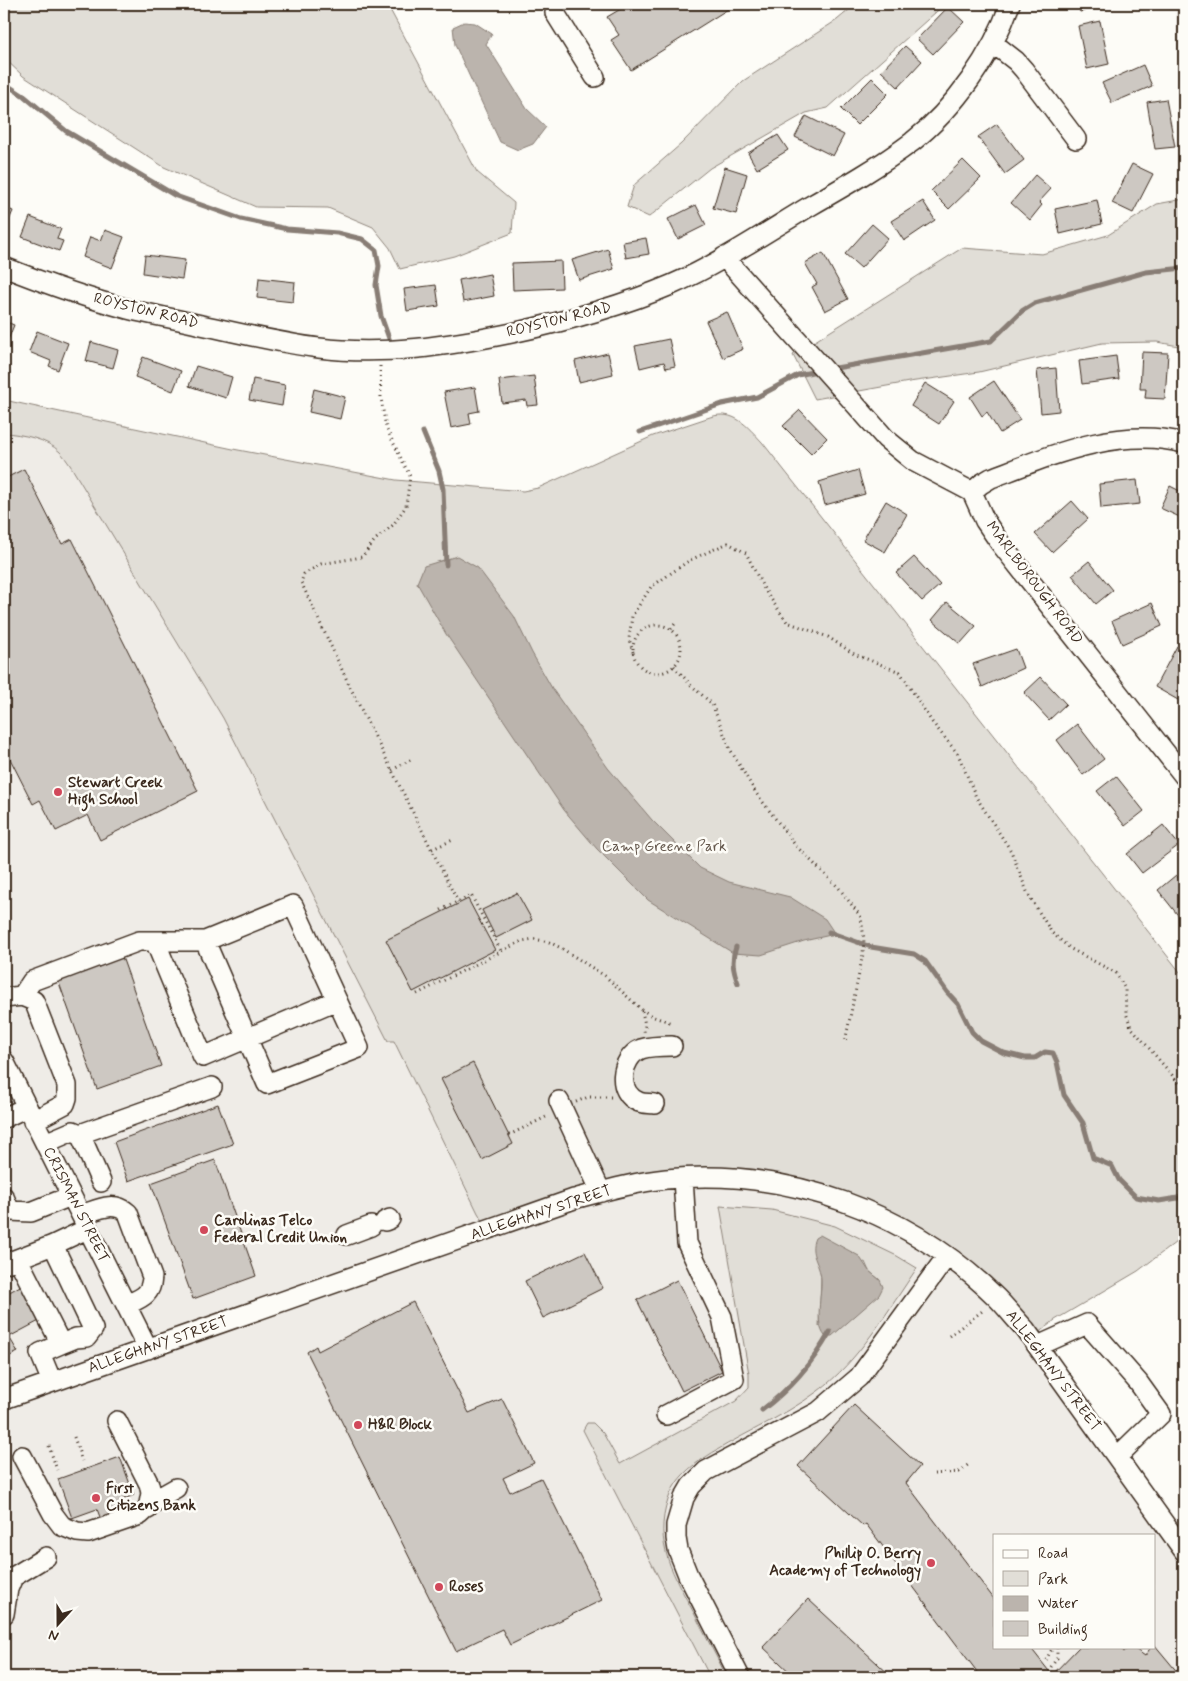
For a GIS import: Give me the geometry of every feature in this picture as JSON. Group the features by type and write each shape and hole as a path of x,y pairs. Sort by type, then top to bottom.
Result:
{"street":[{"name":"ROYSTON ROAD","path":"4,266 77,294 131,310 320,348 410,350 462,343 564,322 637,298 674,283 724,258 882,164 914,140 943,113 960,92 993,43 1010,4"},
{"path":"558,7 595,78"},
{"path":"993,43 1016,61 1024,70 1076,139"},
{"path":"724,258 886,439 913,461 972,492 991,478 1059,452 1083,445 1108,440 1144,438 1184,443"},
{"name":"MARLBOROUGH ROAD","path":"972,492 985,520 1000,542 1184,776"},
{"path":"13,997 32,981 139,941 205,941 293,905 359,1048 267,1084 205,941"},
{"path":"155,941 203,1057 337,1000"},
{"path":"4,1118 30,1114 64,1104 67,1098 68,1085 34,1001 13,997"},
{"path":"655,1104 639,1102 630,1096 624,1084 623,1071 628,1059 641,1049 672,1046"},
{"name":"CRISMAN STREET","path":"4,1062 148,1349"},
{"path":"45,1143 73,1131 80,1134 212,1087"},
{"path":"559,1101 602,1192"},
{"path":"80,1134 101,1182"},
{"name":"ALLEGHANY STREET","path":"4,1399 569,1201 619,1187 665,1179 712,1177 755,1180 784,1184 831,1196 870,1211 932,1246 966,1270 997,1298 1025,1329 1184,1551"},
{"path":"666,1415 734,1379 722,1317 688,1243 683,1178"},
{"path":"4,1197 10,1211 31,1212 71,1196"},
{"path":"61,1344 11,1262 53,1246 84,1222 110,1206 122,1207 128,1213 152,1278 152,1288 147,1294 126,1305"},
{"path":"347,1235 382,1222"},
{"path":"52,1382 40,1354 76,1338 87,1337 93,1329 53,1246"},
{"path":"740,1677 688,1575 678,1550 676,1526 684,1498 691,1486 706,1470 818,1412 859,1377 947,1256"},
{"path":"1038,1346 1087,1324 1138,1382 1161,1414 1117,1456"},
{"path":"87,1337 100,1366"},
{"path":"117,1421 149,1484 151,1493 148,1509"},
{"path":"22,1456 53,1514 62,1526 77,1532 88,1533 140,1515 153,1502 176,1488"},
{"path":"4,1614 8,1589 13,1577 46,1557"}],"path":[{"path":"380,350 381,398 386,428 410,476 406,506 393,525 375,540 362,556 321,564 304,574 301,582 351,689 458,902"},
{"path":"633,652 636,637 648,627 664,626 671,629 680,642 680,657 674,666 670,670 655,673 647,671 640,666 633,652 629,639 632,616 651,587 690,560 728,543 746,553 764,589 787,622 828,637 854,654 900,672 932,722 958,754 976,796 1012,851 1028,894 1052,933 1071,949 1116,973 1125,988 1126,1013 1131,1027 1184,1089"},
{"path":"671,629 677,621"},
{"path":"674,666 712,704 730,748 756,793 796,846 839,888 861,917 864,940 845,1042"},
{"path":"392,770 412,759"},
{"path":"432,850 453,840"},
{"path":"441,910 471,895 501,951"},
{"path":"417,994 522,940 534,939 549,942 605,976 642,1010 654,1017 672,1023"},
{"path":"641,1040 645,1025 642,1010"},
{"path":"949,1336 984,1309"},
{"path":"74,1437 82,1461"},
{"path":"49,1446 57,1470"},
{"path":"934,1474 959,1472 969,1464"},
{"path":"1046,1660 1052,1648"},
{"path":"1051,1667 1057,1658 1057,1648"}],"shaded area":[{"path":"1175,4 1184,4 1184,86 1180,81"},
{"path":"4,416 97,433 486,1226 4,1396"},
{"path":"719,1178 868,1212 996,1299 1184,1555 1184,1677 4,1677 4,1404 573,1203"}],"green space":[{"path":"4,4 387,4 477,172 514,203 512,233 454,256 400,269 390,248 373,227 328,208 256,207 164,167 23,76 4,58"},
{"path":"856,4 945,4 828,108 806,113 710,168 649,217 627,207 634,185 681,144 743,81 837,20"},
{"path":"1184,199 1184,347 1157,342 1102,343 979,372 909,382 815,399 793,355 962,248 1042,254 1108,235 1157,204"},
{"name":"Camp Greene Park","path":"4,400 233,449 396,480 523,491 538,488 653,436 710,417 726,415 739,420 762,442 1184,977 1184,1236 1138,1271 1055,1320 1033,1337 899,1224 711,1175 486,1226 394,1041 388,1041 223,718 64,457 55,447 41,441 26,436 4,433"},
{"path":"720,1206 772,1210 835,1226 897,1256 917,1268 860,1350 833,1379 804,1401 698,1462 684,1474 673,1489 664,1516 664,1545 679,1586 727,1677 710,1677 583,1430 587,1423 593,1423 603,1433 620,1464 736,1401 749,1387 749,1374","holes":["865,1262 869,1271 880,1280 819,1326 821,1277"]}],"water":[{"path":"464,22 475,23 492,34 486,44 527,109 546,127 533,144 518,150 500,142 455,45 453,27"},
{"path":"457,556 478,568 514,616 553,690 608,768 652,820 700,868 729,882 790,897 825,919 835,934 804,941 761,955 733,953 648,900 597,849 564,810 446,634 417,583 424,566"},
{"path":"820,1235 859,1256 869,1271 880,1280 883,1287 879,1295 832,1336 825,1336 819,1316 821,1279 813,1244 815,1238"}],"building":[{"path":"629,4 736,4 631,70 611,40 619,35 607,17"},
{"path":"1077,4 1109,4 1080,12"},
{"path":"948,7 964,22 933,54 917,39"},
{"path":"1100,21 1109,64 1087,69 1078,26"},
{"path":"905,46 922,61 898,87 881,71"},
{"path":"1143,65 1152,86 1112,103 1102,83"},
{"path":"872,78 888,94 857,125 841,109"},
{"path":"1166,99 1175,147 1155,149 1147,102"},
{"path":"806,116 844,135 833,156 795,137"},
{"path":"997,124 1024,160 1005,174 978,137"},
{"path":"778,135 788,150 757,169 748,153"},
{"path":"963,160 981,178 949,209 931,191"},
{"path":"1132,164 1153,174 1133,213 1112,203"},
{"path":"725,167 747,174 736,214 713,208"},
{"path":"1035,175 1051,189 1039,202 1042,205 1030,220 1011,203"},
{"path":"1097,200 1102,224 1060,234 1055,209"},
{"path":"923,201 935,220 904,241 891,221"},
{"path":"696,205 706,225 678,239 668,219"},
{"path":"4,207 13,211 5,230 4,229"},
{"path":"30,217 61,229 57,239 63,241 59,251 22,237"},
{"path":"872,224 888,238 861,268 845,254"},
{"path":"105,230 124,237 112,268 83,257 90,237 101,241"},
{"path":"646,238 649,254 626,258 623,242"},
{"path":"608,249 614,269 579,280 572,260"},
{"path":"823,253 848,299 825,311 812,287 817,284 805,263"},
{"path":"145,255 185,260 182,279 143,273"},
{"path":"561,261 562,288 513,290 512,263"},
{"path":"490,274 494,296 463,302 459,280"},
{"path":"259,278 295,282 293,302 257,298"},
{"path":"436,285 439,306 407,311 404,289"},
{"path":"727,312 743,349 723,358 706,321"},
{"path":"4,321 14,325 4,350"},
{"path":"37,331 68,343 58,370 49,366 51,361 29,352"},
{"path":"669,339 675,366 666,368 664,362 640,368 635,346"},
{"path":"91,342 118,350 113,368 86,361"},
{"path":"1142,352 1168,353 1165,399 1145,398 1146,389 1140,389"},
{"path":"608,353 613,374 579,382 575,361"},
{"path":"1116,356 1119,379 1082,384 1079,361"},
{"path":"143,357 181,371 173,391 135,377"},
{"path":"196,366 232,377 226,398 189,386"},
{"path":"1056,368 1059,411 1041,413 1037,370"},
{"path":"534,376 538,405 527,406 526,400 502,403 499,380"},
{"path":"253,379 285,385 282,406 249,400"},
{"path":"994,381 1020,420 1000,433 987,412 982,416 970,397"},
{"path":"925,383 954,401 939,424 911,406"},
{"path":"475,387 479,411 469,413 471,424 451,428 444,392"},
{"path":"314,389 345,397 340,419 309,412"},
{"path":"800,410 827,438 811,454 783,426"},
{"path":"24,469 62,544 72,539 198,791 100,840 88,815 56,831 40,800 33,804 4,747 4,479"},
{"path":"858,470 865,494 825,505 819,482"},
{"path":"1137,480 1140,504 1101,508 1099,484"},
{"path":"1170,486 1184,493 1184,519 1160,508"},
{"path":"886,501 907,514 885,552 863,540"},
{"path":"1072,501 1088,519 1052,552 1035,534"},
{"path":"914,557 940,585 922,601 896,573"},
{"path":"1089,561 1113,590 1096,604 1072,575"},
{"path":"947,602 976,626 960,644 932,620"},
{"path":"1152,603 1162,626 1122,644 1112,621"},
{"path":"1177,646 1184,650 1184,688 1178,700 1155,687"},
{"path":"1016,649 1023,668 982,687 973,664"},
{"path":"1041,677 1066,704 1049,720 1024,693"},
{"path":"1077,724 1104,759 1083,775 1057,740"},
{"path":"1116,776 1144,811 1125,826 1097,791"},
{"path":"1163,825 1179,845 1142,873 1127,854"},
{"path":"1176,875 1184,885 1184,916 1181,919 1158,890"},
{"path":"517,893 532,920 496,938 482,910"},
{"path":"468,899 495,950 413,992 386,940"},
{"path":"122,957 161,1066 97,1089 58,980"},
{"path":"473,1063 513,1144 482,1160 441,1079"},
{"path":"218,1104 233,1144 128,1181 114,1142"},
{"name":"Carolinas Telco Federal Credit Union","path":"215,1160 256,1276 193,1299 151,1183"},
{"path":"585,1252 603,1288 543,1318 525,1281"},
{"path":"677,1280 722,1371 682,1391 637,1300"},
{"path":"22,1285 41,1320 9,1337 18,1352 4,1359 4,1295"},
{"path":"413,1302 469,1413 502,1399 534,1463 503,1478 510,1492 541,1478 602,1600 510,1645 502,1629 456,1651 307,1352 316,1346 318,1351"},
{"name":"Phillip O. Berry Academy of Technology","path":"854,1405 920,1466 906,1483 993,1598 993,1648 1031,1648 1052,1675 1078,1648 1120,1648 1124,1652 1127,1648 1133,1648 1145,1656 1150,1648 1156,1648 1156,1646 1179,1674 1177,1677 981,1677 866,1524 863,1526 798,1466"},
{"name":"First Citizens Bank","path":"120,1457 134,1495 119,1501 129,1528 107,1536 97,1509 72,1518 58,1479"},
{"name":"Phillip O. Berry Academy of Technology","path":"808,1599 892,1677 795,1677 763,1647"}],"waterway":[{"path":"4,83 24,96 66,131 176,196 241,219 287,229 337,233 362,239 376,250 379,266 376,285 381,316 391,344"},
{"path":"830,369 991,341 1022,311 1035,303 1146,272 1184,268"},
{"path":"640,432 722,404 757,397 798,375 817,371"},
{"path":"423,432 439,471 443,489 446,565"},
{"path":"829,932 871,947 914,954 925,961 958,1004 972,1032 981,1041 1004,1053 1025,1058 1035,1058 1045,1052 1053,1053 1057,1062 1064,1095 1083,1123 1093,1158 1112,1166 1119,1180 1136,1197 1159,1201 1184,1197"},
{"path":"736,947 733,965 738,983"},
{"path":"762,1410 800,1374 830,1332"}],"place":[{"name":"Stewart Creek High School","path":"58,792"},
{"name":"Carolinas Telco Federal Credit Union","path":"204,1230"},
{"name":"H&R Block","path":"358,1425"},
{"name":"First Citizens Bank","path":"96,1498"},
{"name":"Phillip O. Berry Academy of Technology","path":"931,1563"},
{"name":"Roses","path":"439,1587"}]}
